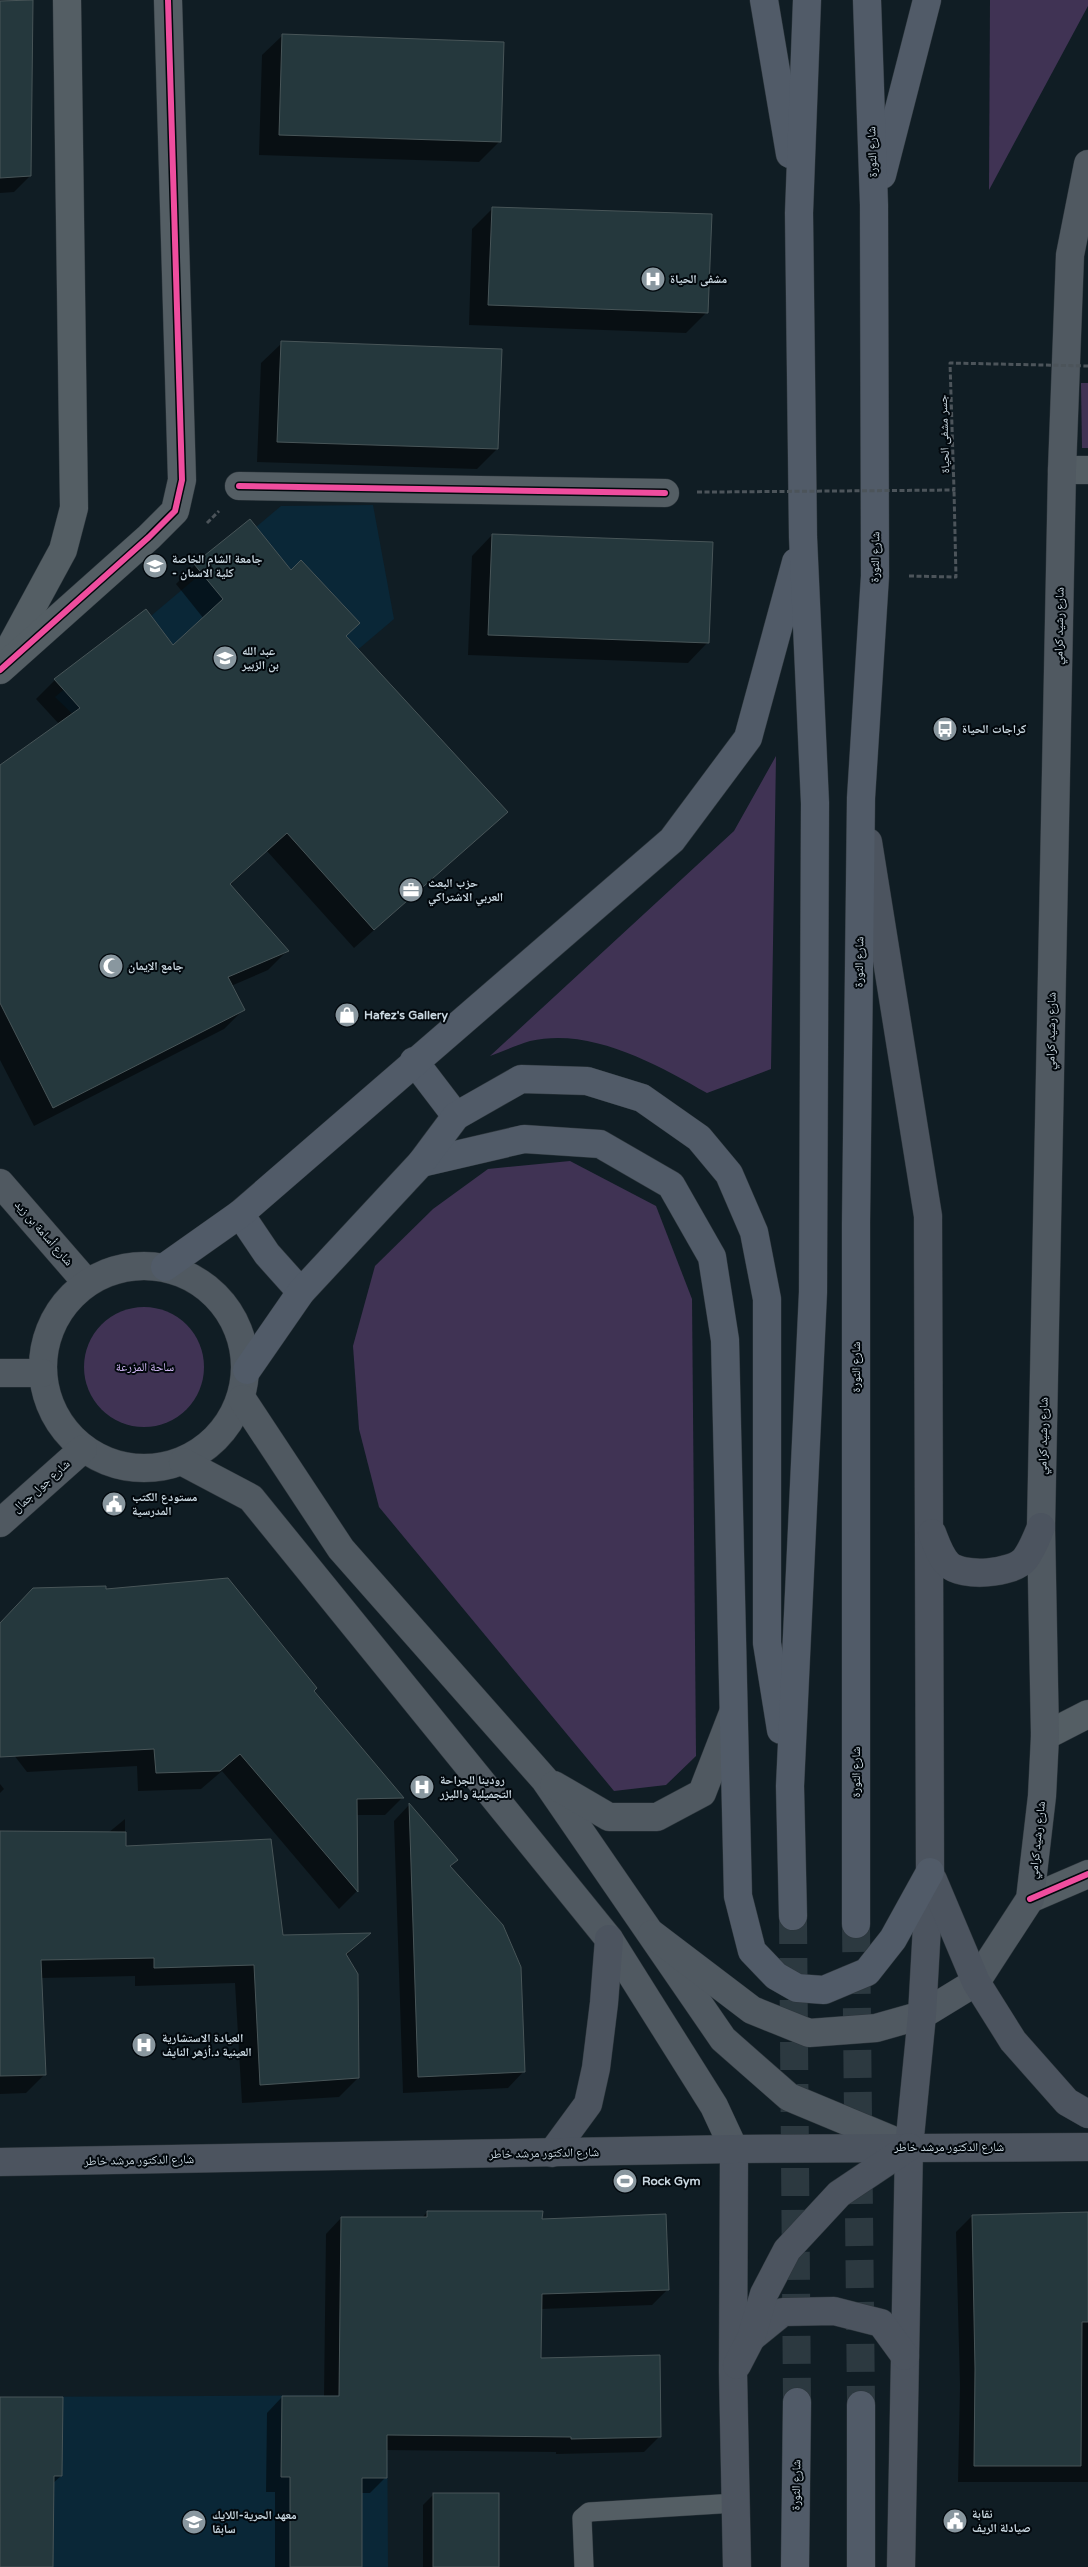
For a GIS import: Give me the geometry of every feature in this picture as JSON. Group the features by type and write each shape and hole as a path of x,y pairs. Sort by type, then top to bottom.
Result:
{"highway":[{"path":"764,0 799,213"},
{"path":"793,1916 790,1786 813,1292 815,803 803,537 799,213 807,0"},
{"name":"شارع الثورة","path":"856,1924 856,1223 861,798 875,576 874,205 867,0"},
{"path":"874,205 927,0"},
{"path":"164,1267 240,1214 672,840 748,738 803,537"},
{"path":"414,1062 456,1116"},
{"path":"247,1370 301,1292 422,1162 456,1116 521,1079 587,1081 642,1098 699,1138 729,1174 754,1232 767,1300 767,1642 790,1786"},
{"path":"422,1162 524,1139 600,1144 671,1185 712,1257 725,1340 738,1896 752,1951 776,1976 797,1988 824,1990 868,1972 893,1940 930,1872"},
{"path":"240,1214 267,1254 301,1292"},
{"name":"شارع الثورة","path":"795,2567 797,2402"},
{"path":"861,2405 861,2567"}],"main road":[{"name":"شارع رشيد كرامي","path":"1030,1899 1042,1796 1045,1736 1041,1527 1075,470 1070,255 1088,164"},
{"path":"861,798 928,1216 930,1872 922,2015 909,2147 901,2567"},
{"name":"شارع أسامة بن زيد","path":"0,1183 87,1282"},
{"path":"138,1266 164,1267 191,1276 215,1293 233,1315 244,1342 247,1370 242,1399 228,1425 208,1447 183,1462 149,1469 114,1464 82,1449 62,1428 48,1402 42,1373 46,1338 62,1307 87,1282 112,1270 138,1266"},
{"path":"0,1373 42,1373"},
{"path":"242,1399 341,1549 546,1780 723,2039 789,2097 909,2147"},
{"name":"شارع جول جمال","path":"0,1523 82,1449"},
{"path":"183,1462 251,1498 609,1939 714,2106 734,2149 733,2372 737,2567"},
{"path":"930,1530 949,1565 960,1571 988,1572 1014,1567 1025,1559 1041,1527"},
{"path":"546,1780 609,1817 657,1816 702,1793 733,1713"},
{"path":"930,1872 976,1982 1013,2041 1068,2102 1088,2114"},
{"path":"652,1934 752,2010 809,2033 876,2028 922,2015 976,1982 1030,1899"},
{"path":"552,2153 588,2104 600,2040 609,1939"},
{"path":"733,2372 751,2338 764,2294 787,2250 838,2194 909,2147"},
{"name":"شارع الدكتور مرشد خاطر","path":"0,2162 734,2149 1088,2147"},
{"path":"751,2338 783,2312 834,2310 882,2324 905,2356"}],"street":[{"path":"0,666 63,550 74,508 67,0"},
{"path":"0,670 149,537 175,511 182,480 168,0"},
{"path":"239,486 665,493"},
{"path":"1045,1736 1088,1714"},
{"path":"1030,1899 1088,1874"}],"lane":[{"path":"584,2567 582,2518 589,2512 736,2503"}],"path":[{"path":"875,576 956,577 954,490"}],"shaded area":[{"name":"عبد الله بن الزبير","path":"373,505 394,619 170,809 55,697 281,506"},
{"name":"معهد الحرية-اللايك سابقا","path":"387,2395 388,2567 0,2567 0,2397"}],"green space":[{"path":"990,0 1088,0 1088,6 989,190"},
{"path":"1081,383 1088,383 1088,448 1082,448"},
{"path":"776,756 771,1069 707,1093 645,1060 599,1044 576,1039 553,1038 530,1041 490,1056 734,831"},
{"path":"570,1161 656,1206 692,1299 696,1756 666,1785 614,1791 379,1507 359,1429 353,1346 375,1266 433,1209 488,1169"},
{"name":"ساحة المزرعة","path":"144,1307 167,1311 187,1324 200,1344 204,1367 200,1390 187,1410 167,1423 144,1427 121,1423 101,1410 88,1390 84,1367 88,1344 101,1324 121,1311"}],"building":[{"path":"33,0 31,176 0,178 0,1"},
{"path":"282,34 504,42 501,142 279,135"},
{"path":"492,207 712,214 708,313 488,305"},
{"path":"281,341 502,349 498,449 277,442"},
{"path":"250,519 291,570 301,560 360,623 346,636 508,812 374,930 287,833 230,884 289,951 228,977 245,1010 53,1108 0,1003 0,765 80,708 54,679 146,609 173,645 223,599 194,564"},
{"path":"492,534 713,542 709,643 488,635"},
{"path":"228,1578 317,1688 314,1691 404,1798 357,1799 358,1892 240,1754 220,1771 156,1773 154,1749 0,1757 0,1623 33,1588 106,1586 106,1589"},
{"path":"409,1803 458,1860 450,1866 503,1925 521,1967 525,2072 418,2077"},
{"path":"0,1831 126,1832 126,1846 271,1839 283,1935 371,1933 346,1954 358,1974 359,2078 260,2085 254,1965 154,1968 154,1958 41,1960 46,2075 0,2076"},
{"path":"427,2211 543,2211 542,2219 666,2214 669,2290 542,2294 541,2358 660,2355 661,2437 571,2439 571,2437 387,2435 387,2478 362,2478 362,2567 290,2567 290,2477 281,2477 282,2396 339,2396 341,2217 427,2217"},
{"path":"1088,2212 1088,2322 1082,2322 1081,2466 974,2466 975,2369 972,2215"},
{"path":"0,2397 63,2397 62,2476 54,2476 53,2567 0,2567"},
{"path":"433,2493 499,2493 499,2567 433,2567"}],"tunnel":[{"path":"793,1916 797,2402"},
{"path":"856,1924 861,2405"}],"cycle path":[{"path":"0,670 149,537 175,511 182,480 168,0"},
{"path":"239,486 665,493"},
{"path":"1030,1899 1088,1874"}],"place":[{"name":"مشفى الحياة","path":"653,279"},
{"name":"جامعة الشام الخاصة - كلية الاسنان","path":"155,566"},
{"name":"عبد الله بن الزبير","path":"225,658"},
{"name":"كراجات الحياة","path":"945,729"},
{"name":"حزب البعث العربي الاشتراكي","path":"411,890"},
{"name":"جامع الإيمان","path":"111,966"},
{"name":"Hafez's Gallery","path":"347,1015"},
{"name":"مستودع الكتب المدرسية","path":"114,1504"},
{"name":"رودينا للجراحة التجميلية والليزر","path":"422,1787"},
{"name":"العيادة الاستشارية العينية د.أزهر النايف","path":"144,2045"},
{"name":"Rock Gym","path":"625,2181"},
{"name":"نقابة صيادلة الريف","path":"955,2521"},
{"name":"معهد الحرية-اللايك سابقا","path":"194,2522"}]}
